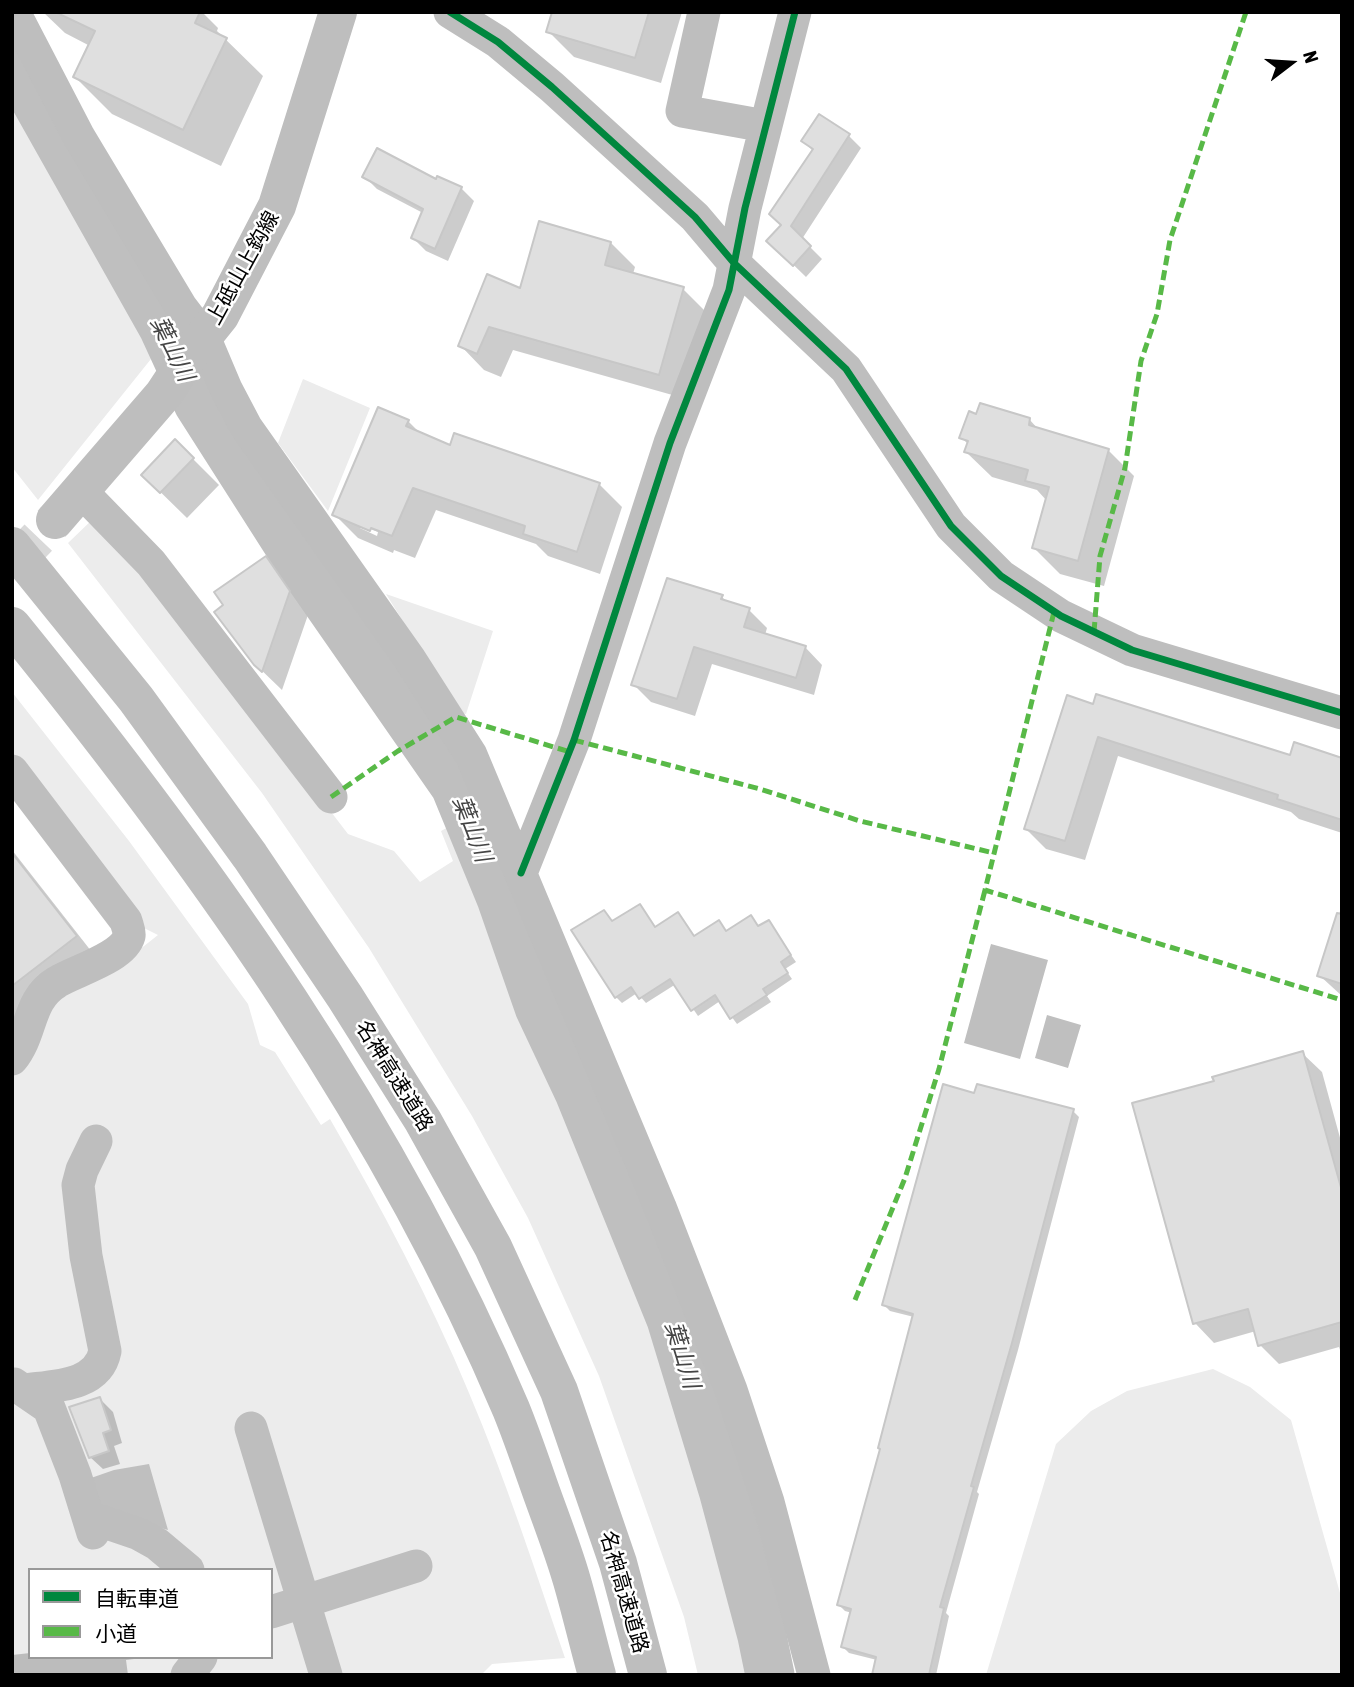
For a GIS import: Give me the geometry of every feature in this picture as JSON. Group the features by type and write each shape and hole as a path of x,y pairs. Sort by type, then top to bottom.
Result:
{"main road":[{"name":"上砥山上鈎線","path":"55,520 163,394 220,316 277,206 338,12"},
{"name":"名神高速道路","path":"12,546 135,699 250,856 345,997 423,1121 493,1247 559,1391 618,1563 648,1675"},
{"path":"12,626 100,734 207,881 304,1025 380,1147 448,1270 512,1411 572,1578 597,1675"}],"street":[{"path":"13,12 79,137 181,307 198,344 246,427 409,658 471,755 660,1207 731,1390 768,1502 814,1675"},
{"path":"450,12 498,42 552,87 695,217 734,263 846,369 951,526 1001,576 1061,616 1132,650 1342,713"},
{"path":"704,12 682,111 765,126"},
{"path":"521,873 578,729 670,443 729,290 765,126 795,12"},
{"path":"81,491 151,563 331,797"},
{"path":"12,771 126,921 130,934 126,943 108,957 58,981 41,993 20,1049 12,1059"},
{"path":"18,1386 78,1381 97,1371 103,1362 105,1351 86,1256 78,1185 96,1141"},
{"path":"18,1386 49,1408 91,1525 139,1534 157,1544 186,1568"},
{"path":"251,1428 326,1675"},
{"path":"273,1611 416,1566"},
{"path":"187,1675 199,1659"}],"shaded area":[{"path":"12,92 159,349 38,500 12,467"},
{"path":"303,379 370,408 328,511 278,443"},
{"path":"95,517 239,692 348,834 394,851 420,882 453,861 441,831 459,821 500,925 523,1000 574,1100 681,1383 736,1579 758,1675 698,1675 684,1617 599,1376 528,1218 472,1116 369,948 262,793 68,543"},
{"path":"386,594 493,631 466,714 460,713"},
{"path":"12,692 129,841 248,1004 260,1045 275,1052 321,1125 330,1119 404,1254 454,1358 508,1492 565,1658 492,1664 481,1675 12,1675 12,1075 53,999 120,965 158,935 134,923 12,759"},
{"path":"991,944 1048,960 1020,1059 964,1043"},
{"path":"1047,1015 1081,1025 1068,1068 1035,1058"},
{"path":"1213,1369 1250,1387 1291,1420 1342,1600 1342,1675 986,1675 1056,1444 1091,1411 1127,1391"},
{"path":"149,1464 168,1530 106,1513 100,1506 91,1478 114,1470"}],"building":[{"path":"55,12 200,12 195,23 227,38 183,130 73,77 95,31"},
{"path":"552,12 649,12 635,58 546,32"},
{"path":"819,114 850,134 791,226 811,246 793,266 766,241 781,225 769,214 813,149 801,141"},
{"path":"377,148 436,179 437,176 462,187 435,249 411,238 423,209 362,177"},
{"path":"539,221 611,242 605,265 684,287 659,375 489,327 477,354 458,346 487,274 520,288"},
{"path":"980,403 1030,418 1029,425 1109,449 1078,561 1032,548 1049,487 1025,481 1028,470 964,452 968,441 959,438 969,411 976,414"},
{"path":"378,407 409,420 406,426 450,445 454,433 600,483 577,552 523,534 525,526 413,488 392,536 371,528 370,531 332,515"},
{"path":"175,439 194,458 160,493 141,475"},
{"path":"266,556 290,591 262,672 214,612 223,605 214,592"},
{"path":"667,578 723,595 721,599 750,608 744,627 806,646 796,678 694,647 677,699 631,685"},
{"path":"1096,694 1290,755 1294,742 1342,758 1342,820 1277,799 1278,795 1098,737 1065,841 1024,829 1067,695 1093,704"},
{"path":"12,853 77,936 12,986"},
{"path":"640,904 655,927 678,912 694,936 719,920 726,931 751,915 758,926 769,920 791,955 781,962 788,973 763,989 767,995 730,1019 715,995 691,1011 670,979 639,999 631,987 615,998 571,930 604,910 612,921"},
{"path":"1337,913 1342,914 1342,984 1317,976"},
{"path":"1303,1051 1342,1191 1342,1322 1258,1346 1248,1309 1193,1324 1132,1103 1214,1081 1212,1077"},
{"path":"943,1084 974,1093 977,1084 1074,1109 940,1607 944,1608 929,1675 872,1675 876,1657 841,1647 851,1609 837,1605 880,1449 878,1448 913,1314 882,1305"},
{"path":"100,1397 111,1430 103,1433 109,1451 89,1458 69,1407"}],"waterway":[{"name":"葉山川","path":"12,59 163,327 198,403 302,566 455,786 501,898 539,1007 579,1092 671,1319 723,1490 770,1675"}],"tunnel":[{"path":"12,565 55,520"}],"marked path":[{"path":"1094,632 1100,556 1125,468 1141,361 1157,314 1170,240 1246,12"},
{"path":"1054,612 985,890 1342,1000"},
{"path":"331,797 398,751 456,717 570,752"},
{"path":"574,740 760,789 860,821 994,853"},
{"path":"855,1300 905,1178 939,1069 985,890"}],"cycle path":[{"path":"450,12 498,42 552,87 695,217 734,263 846,369 951,526 1001,576 1061,616 1132,650 1342,713"},
{"path":"521,873 574,740 670,443 729,290 745,208 795,12"}]}
